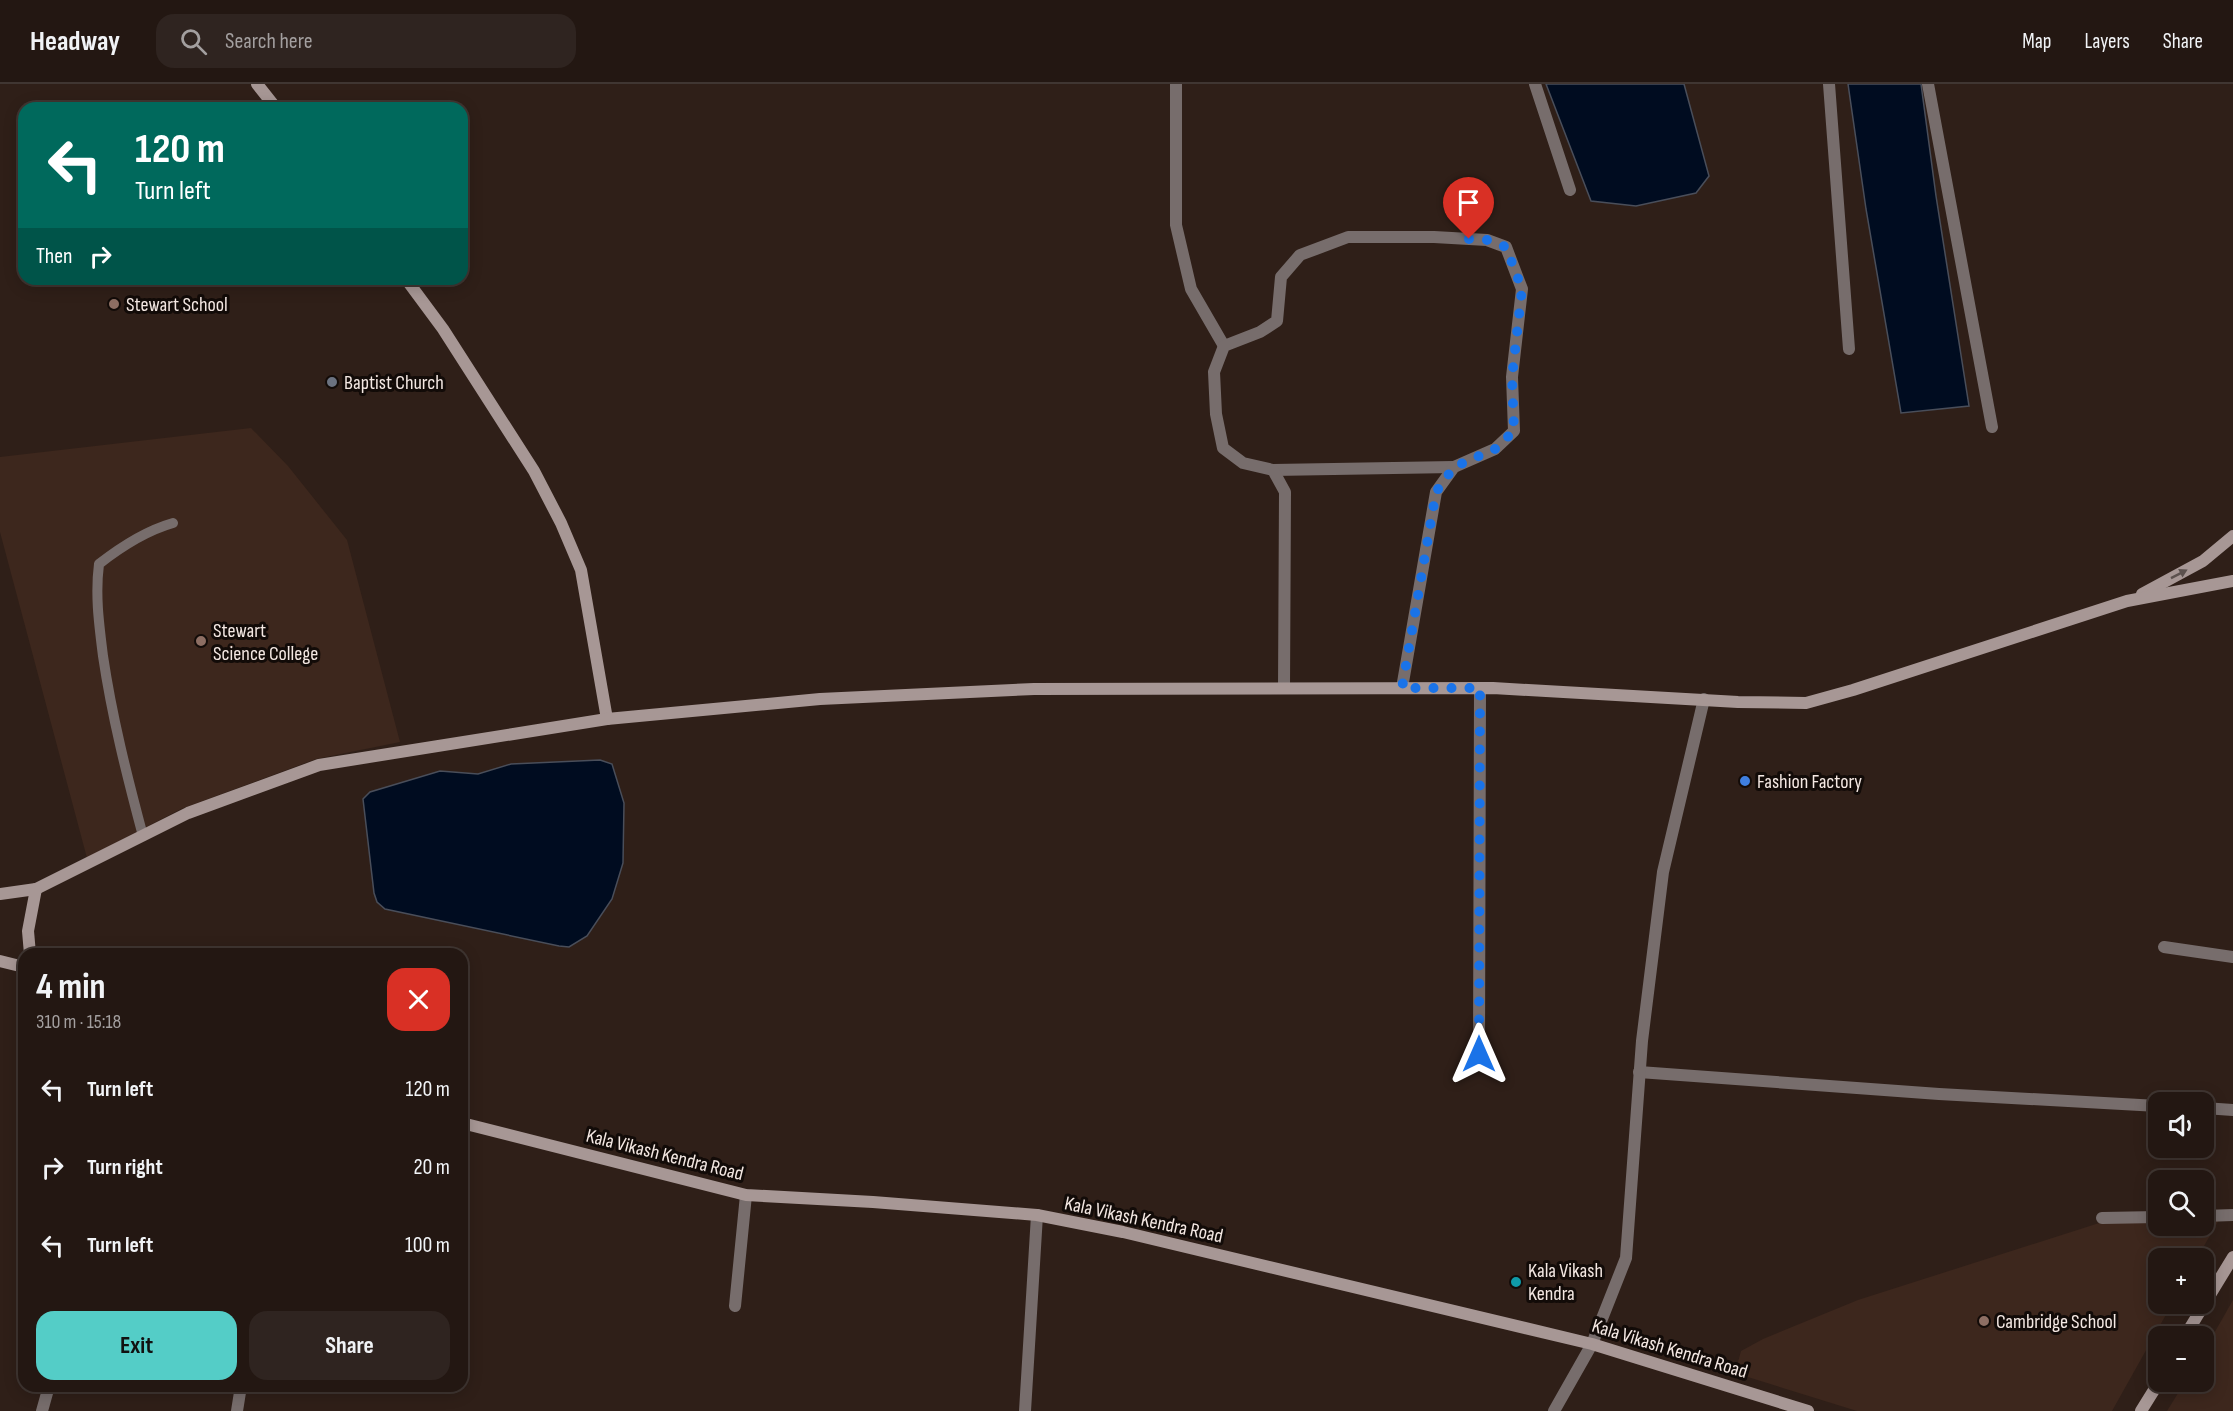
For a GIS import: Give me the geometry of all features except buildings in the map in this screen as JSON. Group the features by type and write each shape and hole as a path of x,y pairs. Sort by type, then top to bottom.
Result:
{"main road":[{"path":"257,84 271,102"},
{"path":"410,285 443,329 534,471 561,523 581,570 607,719"},
{"path":"2127,601 2203,561 2233,536"},
{"path":"0,894 36,889 188,813 319,765 607,719 820,699 1034,689 1480,688 1738,702 1806,703 1853,690 2127,601 2233,581"},
{"path":"29,948 28,931 36,889"},
{"path":"0,961 18,966"},
{"name":"Kala Vikash Kendra Road","path":"468,1125 746,1195 1037,1215 1123,1232 1592,1344 1808,1411"},
{"path":"2192,1326 2233,1257"},
{"path":"2141,1411 2152,1392"}],"street":[{"path":"1176,84 1176,225 1191,290 1224,346"},
{"path":"1535,84 1570,190"},
{"path":"1829,84 1849,349"},
{"path":"1928,84 1992,427"},
{"path":"1348,237 1434,237 1487,240 1506,247 1522,289 1512,377 1514,431 1495,449 1454,467 1273,470 1243,463 1223,448 1216,414 1214,372 1224,346 1260,332 1277,321 1281,277 1300,255 1348,237"},
{"path":"1402,688 1436,492 1454,467"},
{"path":"1273,470 1285,492 1284,688"},
{"path":"1479,1054 1480,688"},
{"path":"1554,1411 1592,1344 1626,1258 1640,1072 1664,872 1704,699"},
{"path":"2164,946 2233,957"},
{"path":"1640,1072 1939,1094 2148,1105"},
{"path":"2214,1109 2233,1110"},
{"path":"735,1306 746,1195"},
{"path":"1025,1411 1037,1215"},
{"path":"2214,1216 2233,1215"},
{"path":"2102,1218 2148,1217"},
{"path":"42,1411 47,1392"},
{"path":"237,1411 240,1392"}],"lane":[{"path":"143,836 115,722 106,672 96,587 99,564 121,547 154,528 173,523"}],"shaded area":[{"name":"Stewart Science College","path":"251,428 288,466 347,540 400,742 316,759 181,809 87,858 0,532 0,457"},
{"name":"Cambridge School","path":"2148,1211 2148,1236 2210,1236 2203,1248 2148,1248 2148,1314 2166,1314 2160,1326 2148,1326 2148,1347 2112,1411 1857,1411 1735,1373 1741,1351 1763,1339 1858,1300 2118,1217"},
{"name":"Cambridge School","path":"2214,1219 2219,1220 2214,1229"},
{"path":"2233,1300 2233,1411 2167,1411 2179,1392 2214,1392 2214,1333"}],"water":[{"path":"1546,84 1684,84 1709,176 1696,193 1636,206 1591,201"},
{"path":"1848,84 1921,84 1969,406 1901,413 1866,209"},
{"path":"600,760 612,764 624,803 623,863 612,899 587,936 569,947 559,946 385,909 377,902 363,799 370,792 440,771 478,774 511,764"}],"place":[{"name":"Stewart School","path":"114,304"},
{"name":"Baptist Church","path":"332,382"},
{"name":"Stewart Science College","path":"201,641"},
{"name":"Fashion Factory","path":"1745,781"},
{"name":"Kala Vikash Kendra","path":"1516,1282"},
{"name":"Cambridge School","path":"1984,1321"}],"route":[{"path":"1469,239 1487,240 1506,247 1522,289 1512,377 1514,431 1495,449 1454,467 1436,492 1402,688 1480,688 1479,1054"}]}
